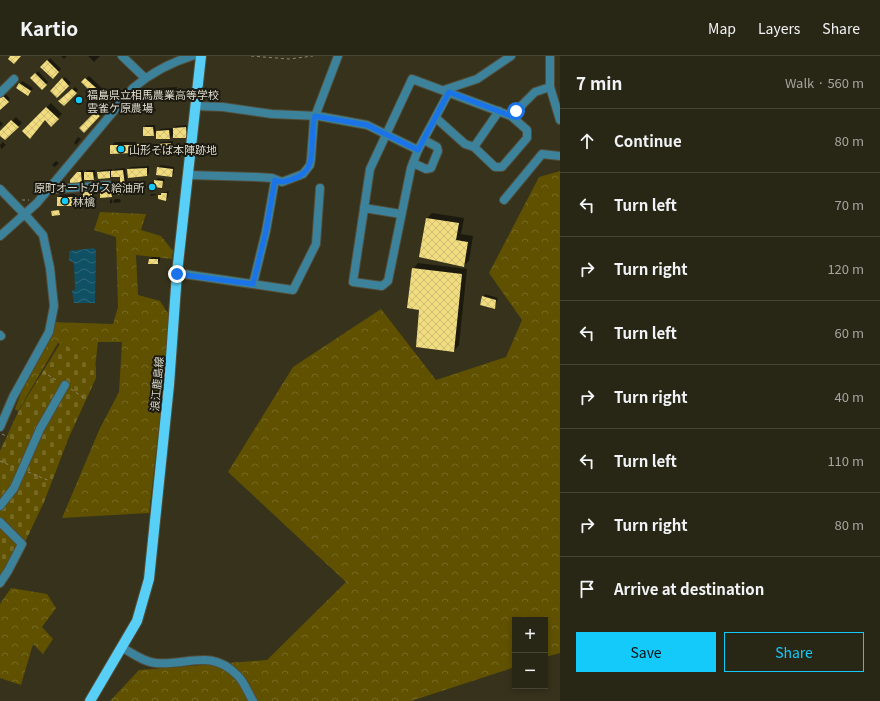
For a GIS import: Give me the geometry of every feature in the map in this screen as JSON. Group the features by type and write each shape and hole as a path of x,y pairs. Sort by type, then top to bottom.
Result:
{"main road":[{"name":"浪江鹿島線","path":"90,701 123,648 141,611 150,573 169,384 177,274 201,56"}],"street":[{"path":"122,56 145,78"},
{"path":"0,236 25,215 122,100 145,78 165,66 192,56"},
{"path":"188,175 256,177 282,182 298,177 307,170 311,159 315,116 338,56"},
{"path":"436,118 465,144 474,147 495,167 502,167 527,138 527,130 511,116 447,91 412,79 370,169 353,282 382,286 388,281 413,163 418,150 436,118 447,91 477,79 511,56"},
{"path":"550,56 550,88 560,120"},
{"path":"0,93 14,79"},
{"path":"511,116 535,92 550,88"},
{"path":"196,106 223,107 272,114 315,116 367,125 418,150"},
{"path":"474,147 499,111"},
{"path":"413,163 426,169 431,168 438,151 437,147 424,140"},
{"path":"504,200 542,154 560,156"},
{"path":"253,284 266,231 275,180"},
{"path":"50,187 57,189 108,186"},
{"path":"177,274 293,290 316,244 320,188"},
{"path":"0,190 40,230 45,241 54,306 49,332 19,385 1,430"},
{"path":"364,208 401,214"},
{"path":"0,506 14,488 42,423 65,385"},
{"path":"0,522 22,544 0,583"},
{"path":"123,648 137,657 154,663 173,663 207,659 220,663 238,675 253,701"}],"path":[{"path":"251,56 289,59 313,56"},
{"path":"1,430 8,437"}],"green space":[{"path":"560,171 560,653 548,656 548,617 512,617 512,668 411,701 110,701 139,670 267,660 346,582 228,472 293,367 381,309 436,380 506,357 522,320 489,273 539,177"},
{"path":"100,212 146,214 141,230 161,236 173,251 172,259 136,255 138,295 160,301 169,315 160,419 149,513 62,518 100,428 119,392 122,342 98,342 95,368 58,343 18,411 15,409 48,322 113,324 118,307 116,237 94,230"},
{"path":"61,342 96,366 96,378 69,437 44,502 18,557 0,589 0,451 19,410"},
{"path":"11,588 47,594 56,608 42,627 53,639 43,654 33,644 21,685 0,678 0,604"}],"water":[{"path":"94,248 96,251 95,303 74,303 72,291 75,289 74,265 73,262 69,261 69,251"}],"building":[{"path":"10,56 21,56 14,64 8,59"},
{"path":"47,60 59,72 53,79 40,67"},
{"path":"35,73 47,85 42,90 30,78"},
{"path":"62,78 69,86 57,98 50,91"},
{"path":"85,78 102,93 97,98 81,82"},
{"path":"19,83 31,91 28,96 16,88"},
{"path":"72,89 77,93 64,106 58,101"},
{"path":"175,89 175,98 157,98 156,90"},
{"path":"2,95 9,102 0,110 0,97"},
{"path":"149,102 149,109 134,109 132,103"},
{"path":"46,107 59,119 51,127 45,120 30,139 22,131"},
{"path":"95,112 100,116 84,133 79,128"},
{"path":"11,120 19,127 5,140 0,136 0,131"},
{"path":"143,127 153,127 154,136 143,136"},
{"path":"186,127 187,138 173,138 173,128"},
{"path":"169,130 170,139 156,139 156,131"},
{"path":"171,143 171,153 158,153 157,144"},
{"path":"137,144 143,144 144,150 137,150"},
{"name":"山形そば本陣跡地","path":"110,145 132,145 132,153 110,154"},
{"path":"157,167 173,169 172,177 156,175"},
{"path":"147,168 147,176 128,178 127,169"},
{"path":"123,170 125,185 120,185 120,177 111,177 111,171"},
{"path":"110,171 110,178 98,179 97,172"},
{"path":"77,172 81,172 82,184 70,185 70,180"},
{"path":"84,172 93,172 94,180 84,180"},
{"path":"154,180 163,181 162,188 154,187"},
{"path":"124,186 124,195 115,195 114,187"},
{"path":"100,191 111,191 112,197 100,198"},
{"path":"83,192 92,192 92,199 83,200"},
{"path":"161,193 167,193 166,201 158,199 158,195 161,195"},
{"name":"林檎","path":"57,197 73,197 73,206 57,206"},
{"path":"81,198 81,207 75,207 75,199"},
{"path":"59,210 60,215 52,216 51,211"},
{"path":"426,218 459,223 456,240 468,242 464,267 419,257"},
{"path":"149,259 158,259 158,264 148,264"},
{"path":"412,268 462,274 454,352 416,347 419,310 407,308"},
{"path":"482,296 496,300 495,309 480,305"}],"place":[{"name":"福島県立相馬農業高等学校 雲雀ケ原農場","path":"79,100"},
{"name":"山形そば本陣跡地","path":"121,149"},
{"name":"原町オートガス給油所","path":"152,187"},
{"name":"林檎","path":"65,201"}],"route":[{"path":"177,274 253,284 266,231 275,180 282,182 298,177 307,170 311,159 315,116 367,125 418,150 449,92 511,116 516,111"}]}
